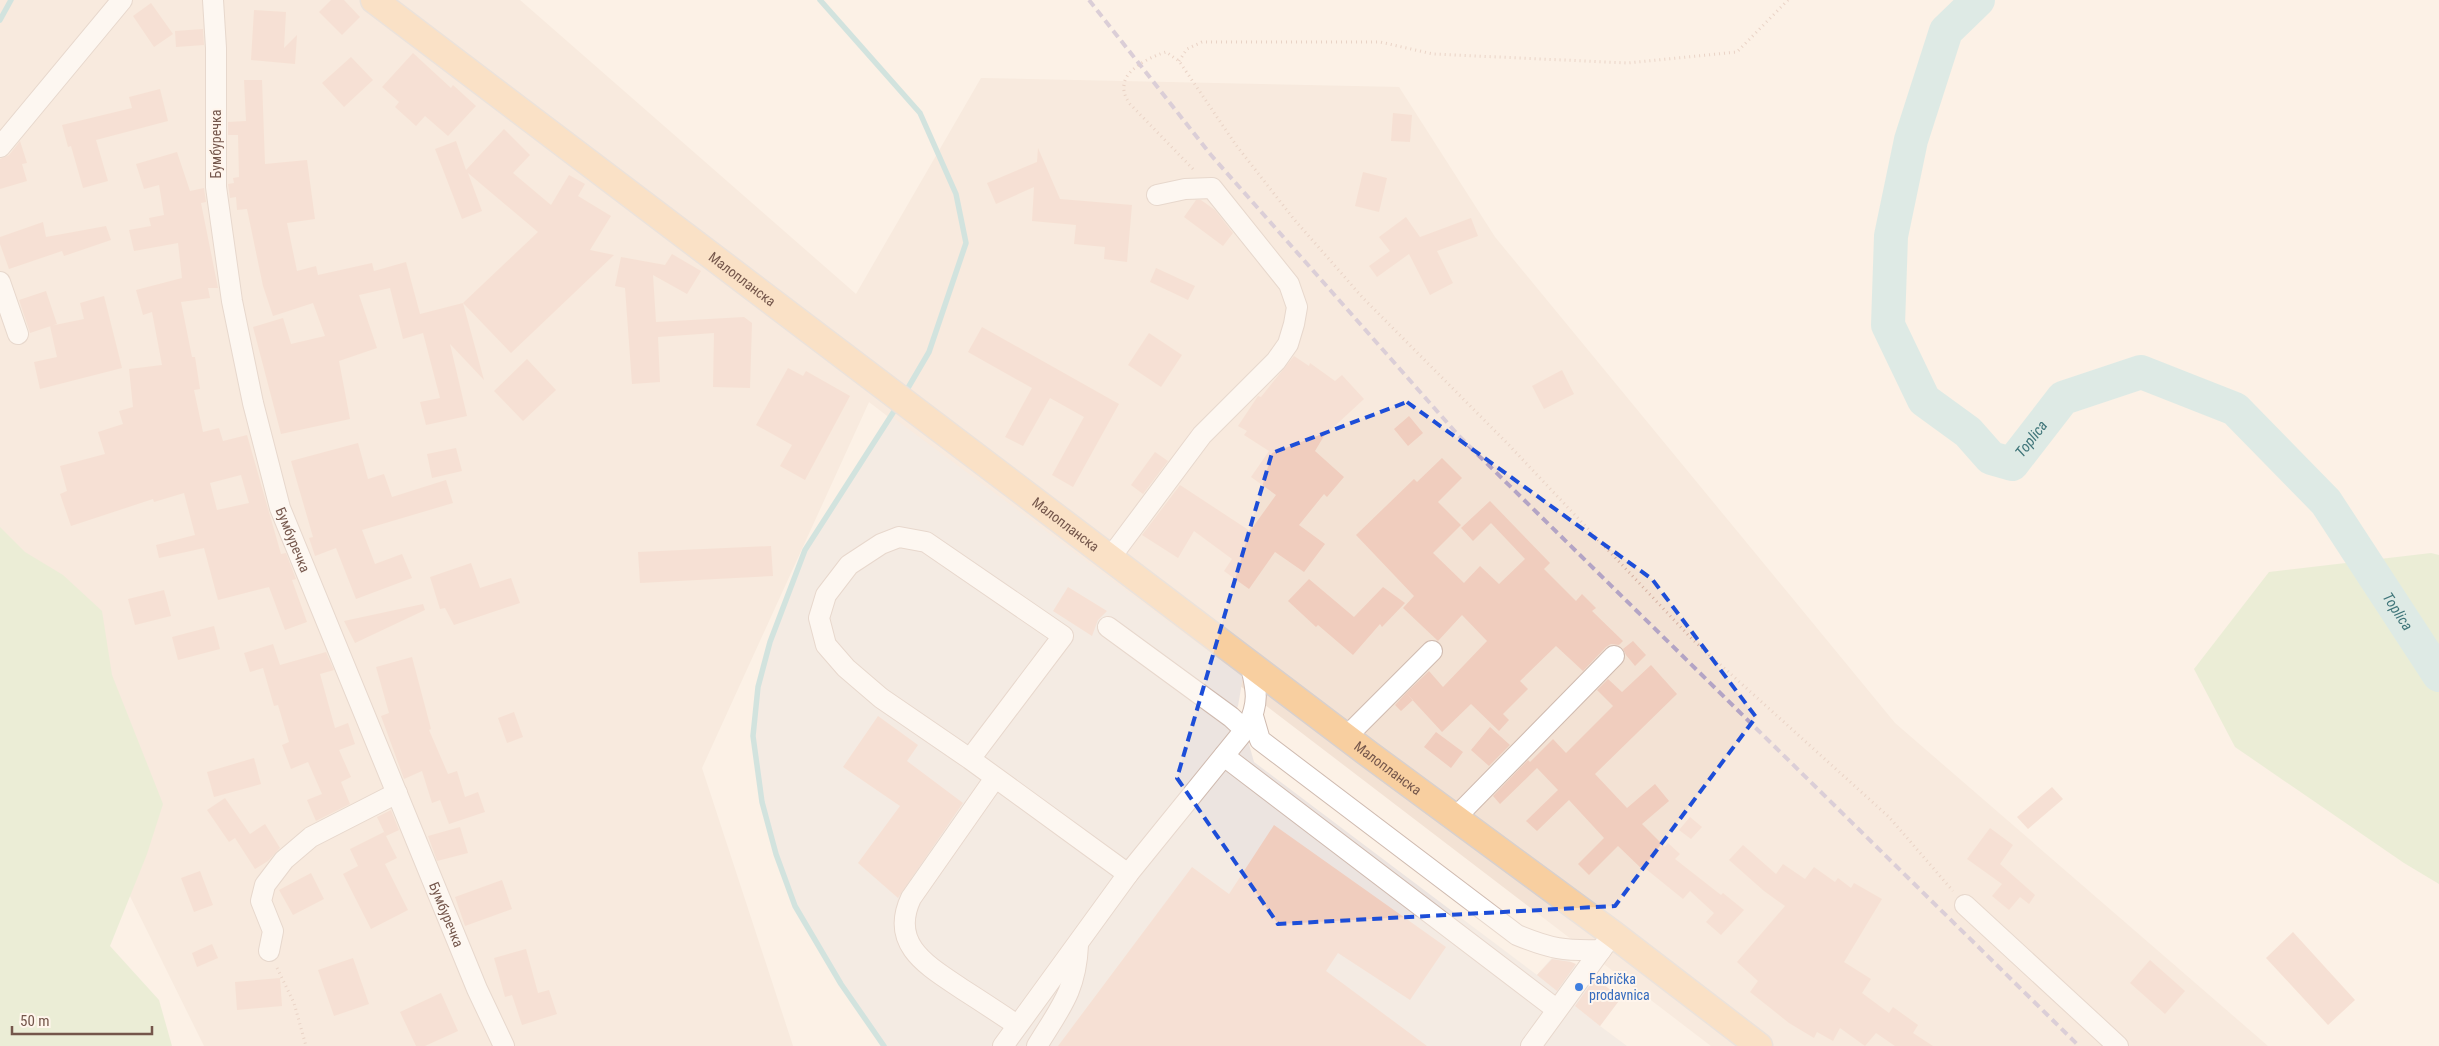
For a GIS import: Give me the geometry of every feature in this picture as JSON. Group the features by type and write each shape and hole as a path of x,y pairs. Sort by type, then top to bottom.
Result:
{"main road":[{"name":"Малопланска","path":"374,0 1455,818 1607,942 1759,1046"}],"street":[{"path":"0,147 122,0"},
{"name":"Бумбуречка","path":"213,0 216,48 216,187 232,301 253,403 280,508 477,989 504,1046"},
{"path":"1110,558 1202,435 1276,361 1288,344 1297,307 1289,284 1212,188 1157,195"},
{"path":"0,282 18,334"},
{"path":"970,759 1063,636 926,542 899,537 881,544 849,565 826,595 819,618 826,645 846,668 881,698 970,759 1128,874"},
{"path":"1108,627 1231,717 1249,723 1260,740 1517,935 1548,948 1571,951 1607,942"},
{"path":"1346,736 1432,651"},
{"path":"1455,818 1614,656"},
{"path":"1003,1046 1128,874 1249,723 1256,708 1258,693 1250,662"},
{"path":"1224,756 1556,1009"},
{"path":"994,778 910,898 904,912 904,930 911,948 927,966 1017,1025"},
{"path":"269,951 273,931 261,901 265,885 284,860 311,837 397,793"},
{"path":"1965,904 2118,1046"},
{"path":"1531,1046 1556,1009 1607,942"},
{"path":"1037,1046 1070,991 1077,969 1078,945"}],"path":[{"path":"1178,60 1187,49 1202,42 1317,40 1380,42 1433,54 1571,62 1628,63 1736,52 1788,0"},
{"path":"1212,188 1130,104 1124,93 1124,84 1129,73 1156,54 1166,52 1178,60 1236,144 1293,218 1363,298 1507,443 1692,639 1889,817 1965,904"},
{"path":"269,951 294,1003 306,1046"}],"highlighted area":[{"path":"1407,402 1652,579 1756,717 1615,906 1278,924 1177,778 1272,453"}],"shaded area":[{"path":"0,0 520,0 856,294 981,78 1399,87 1495,237 1895,723 2268,1046 1711,1046 869,402 702,768 793,1046 204,1046 0,633"},
{"path":"891,416 1243,677 1238,706 1231,717 1245,730 1254,762 1537,975 1557,952 1621,998 1600,1026 1627,1046 884,1046 841,984 795,906 776,854 762,802 753,736 758,687 770,642 805,550"}],"green space":[{"path":"0,527 25,552 63,575 102,611 112,675 163,804 147,854 110,946 159,1000 172,1046 0,1046"},
{"path":"2431,553 2439,555 2439,884 2404,863 2235,747 2194,669 2269,572"}],"building":[{"path":"331,0 344,0 360,17 342,35 319,12"},
{"path":"151,3 173,34 154,47 133,16"},
{"path":"254,10 286,12 284,48 297,35 295,64 251,60"},
{"path":"203,29 204,45 176,47 175,31"},
{"path":"413,53 451,88 453,85 476,106 448,136 425,116 416,126 395,107 399,102 382,87"},
{"path":"351,57 373,80 344,107 322,83"},
{"path":"244,80 262,80 265,164 307,160 315,219 287,223 297,271 316,266 318,275 372,263 374,271 406,262 420,314 463,303 484,380 450,344 467,416 426,425 420,402 440,398 423,333 403,339 390,288 359,295 377,348 339,361 350,419 281,434 253,327 283,318 291,344 325,336 313,303 273,316 263,286 247,209 237,210 236,197 230,198 228,184 234,183 233,178 239,177 238,135 228,135 228,122 246,121"},
{"path":"160,89 168,121 96,140 108,181 83,188 71,146 68,147 62,125 132,108 129,97"},
{"path":"1393,113 1412,115 1410,142 1391,141"},
{"path":"504,129 530,155 513,173 551,205 569,175 585,184 578,196 611,216 590,250 614,255 511,353 463,303 538,232 468,173 482,211 462,219 435,149 456,141 466,170"},
{"path":"20,141 27,163 22,164 27,181 0,189 0,159 9,155"},
{"path":"1038,148 1060,199 1132,205 1127,262 1104,259 1105,247 1074,244 1076,225 1032,221 1034,187 996,204 987,183 1037,162"},
{"path":"177,152 190,191 204,188 206,202 201,203 218,288 208,288 210,298 181,302 192,357 195,357 200,389 194,390 203,432 219,428 223,441 247,435 281,554 286,553 296,579 292,580 307,622 285,630 269,587 218,600 204,548 159,558 156,545 195,535 184,493 154,502 153,499 71,526 60,494 67,491 60,466 105,454 98,432 123,424 119,411 133,407 129,369 162,365 152,312 143,315 136,290 182,278 178,243 134,251 129,230 151,226 149,218 164,215 159,185 144,189 136,164","holes":["241,475 249,503 217,510 210,483"]},
{"path":"1363,172 1387,178 1379,212 1355,206"},
{"path":"1196,200 1201,200 1215,210 1233,233 1223,246 1184,217"},
{"path":"1406,217 1420,237 1471,218 1478,236 1437,251 1453,283 1430,295 1409,254 1377,277 1369,266 1390,251 1379,237"},
{"path":"43,222 46,237 106,226 111,240 64,256 62,251 9,269 0,244 0,237"},
{"path":"672,254 701,271 687,294 653,275 656,322 744,317 752,323 750,388 713,387 714,333 658,337 660,382 632,384 625,288 615,286 621,257 665,265"},
{"path":"1156,268 1195,286 1188,300 1150,282"},
{"path":"46,291 57,324 30,333 19,300"},
{"path":"104,296 122,368 40,389 34,362 57,357 50,326 84,319 80,303"},
{"path":"982,327 1119,404 1073,487 1052,475 1084,417 1050,398 1023,446 1005,437 1032,388 968,352"},
{"path":"1149,333 1182,355 1161,387 1128,365"},
{"path":"1294,356 1309,366 1310,363 1335,381 1342,375 1364,399 1324,436 1315,451 1344,477 1327,497 1324,494 1299,525 1325,544 1304,572 1275,552 1249,589 1224,571 1232,559 1194,531 1178,558 1142,535 1180,485 1250,531 1276,495 1251,477 1269,451 1244,435 1247,431 1238,426 1258,396 1261,397"},
{"path":"527,359 556,390 523,421 494,391"},
{"path":"788,368 803,376 806,371 850,396 805,480 780,466 792,445 756,425"},
{"path":"1562,370 1574,394 1544,409 1532,386"},
{"path":"1409,416 1423,433 1408,446 1394,429"},
{"path":"358,443 368,479 384,474 392,497 446,480 453,503 362,530 375,564 402,554 412,578 356,599 336,548 315,556 309,538 313,537 291,461"},
{"path":"456,448 462,471 432,478 427,454"},
{"path":"1155,452 1168,461 1143,494 1131,485"},
{"path":"1442,458 1462,478 1438,502 1461,525 1433,553 1464,583 1480,566 1499,584 1525,559 1491,523 1473,541 1461,528 1490,501 1550,563 1544,569 1576,601 1582,594 1596,608 1592,611 1623,641 1619,645 1611,644 1606,647 1583,671 1556,646 1520,681 1528,689 1503,714 1509,720 1499,731 1471,704 1442,732 1406,693 1429,671 1443,687 1487,641 1462,615 1438,641 1403,608 1414,596 1356,535 1414,479 1417,482"},
{"path":"771,546 773,576 640,583 638,552"},
{"path":"471,563 480,588 511,578 520,603 454,625 445,608 440,609 430,577"},
{"path":"1309,579 1354,617 1383,587 1405,603 1382,627 1380,624 1353,655 1318,625 1316,627 1288,601"},
{"path":"1068,587 1107,611 1098,620 1092,636 1053,611"},
{"path":"164,590 171,616 135,625 128,599"},
{"path":"423,604 425,610 355,643 344,621"},
{"path":"214,626 220,649 178,660 172,637"},
{"path":"1633,641 1646,655 1635,666 1623,649"},
{"path":"273,644 280,665 326,652 334,670 320,674 335,728 348,723 355,744 339,750 351,777 341,782 350,804 316,821 307,800 322,794 308,762 291,769 282,745 289,742 278,705 274,706 263,668 250,672 244,653"},
{"path":"412,657 431,729 429,730 448,774 457,771 465,797 478,792 485,812 449,824 440,800 432,803 422,771 404,779 381,716 389,713 376,667"},
{"path":"1651,665 1677,694 1595,774 1627,808 1655,784 1669,801 1642,824 1665,847 1668,843 1680,854 1675,859 1721,895 1723,893 1744,910 1721,935 1706,922 1714,913 1690,891 1683,899 1646,869 1644,871 1618,846 1589,875 1578,864 1604,838 1569,800 1537,831 1526,821 1558,790 1537,768 1500,804 1493,796 1528,760 1530,762 1553,739 1566,753 1613,706 1597,690 1608,679 1622,692"},
{"path":"1406,693 1413,700 1401,711 1395,705"},
{"path":"514,712 523,737 507,743 498,718"},
{"path":"878,716 918,745 907,761 963,803 898,898 858,863 900,806 843,767"},
{"path":"1490,727 1510,745 1489,766 1471,750"},
{"path":"1436,732 1463,752 1451,768 1424,747"},
{"path":"254,758 261,784 214,797 207,772"},
{"path":"2052,787 2063,799 2028,829 2017,817"},
{"path":"225,798 250,834 265,824 280,848 268,861 255,869 235,838 229,842 207,810"},
{"path":"391,810 399,830 386,836 377,817"},
{"path":"1690,817 1702,827 1691,839 1679,830"},
{"path":"1274,825 1446,947 1410,1000 1338,953 1326,971 1427,1046 1058,1046 1192,867 1229,894"},
{"path":"460,827 468,853 437,861 428,836"},
{"path":"1990,828 2013,845 2000,864 2035,895 2029,904 2020,897 2009,910 1992,896 2002,884 1967,859"},
{"path":"384,832 397,858 385,864 408,910 371,929 343,874 358,866 350,849"},
{"path":"1743,845 1776,874 1783,864 1805,879 1814,867 1835,882 1838,878 1851,888 1854,883 1882,899 1844,962 1871,979 1862,993 1889,1013 1893,1007 1918,1025 1913,1033 1933,1046 1895,1046 1876,1033 1865,1046 1840,1028 1833,1041 1817,1032 1814,1038 1789,1023 1750,992 1758,981 1737,962 1785,906 1764,891 1729,860"},
{"path":"200,871 213,905 194,912 181,878"},
{"path":"311,873 324,899 293,915 279,890"},
{"path":"502,880 512,909 465,926 455,897"},
{"path":"2293,932 2355,1000 2328,1025 2266,958"},
{"path":"212,944 218,958 197,967 192,953"},
{"path":"526,949 538,993 549,990 557,1014 522,1025 512,995 505,997 494,958"},
{"path":"353,958 369,1004 334,1016 318,970"},
{"path":"1552,959 1576,964 1557,991 1537,975"},
{"path":"2150,960 2185,991 2165,1014 2130,983"},
{"path":"280,978 282,1006 237,1010 235,982"},
{"path":"1595,978 1621,998 1600,1026 1575,1006"},
{"path":"441,993 458,1031 425,1046 416,1046 400,1012"}],"waterway":[{"path":"0,20 11,0"},
{"path":"820,0 920,113 956,194 966,243 929,352 905,393"},
{"name":"Toplica","path":"1978,0 1946,31 1911,140 1891,236 1888,325 1924,400 1968,432 1991,458 2012,464 2063,398 2141,372 2235,409 2326,502 2439,675"},
{"path":"884,1046 841,984 795,906 776,854 762,802 753,736 758,687 770,642 805,550 898,405"}],"railway":[{"path":"1089,0 1211,155 1459,436 2079,1046"}],"place":[{"name":"Fabrička prodavnica","path":"1579,987"}]}
